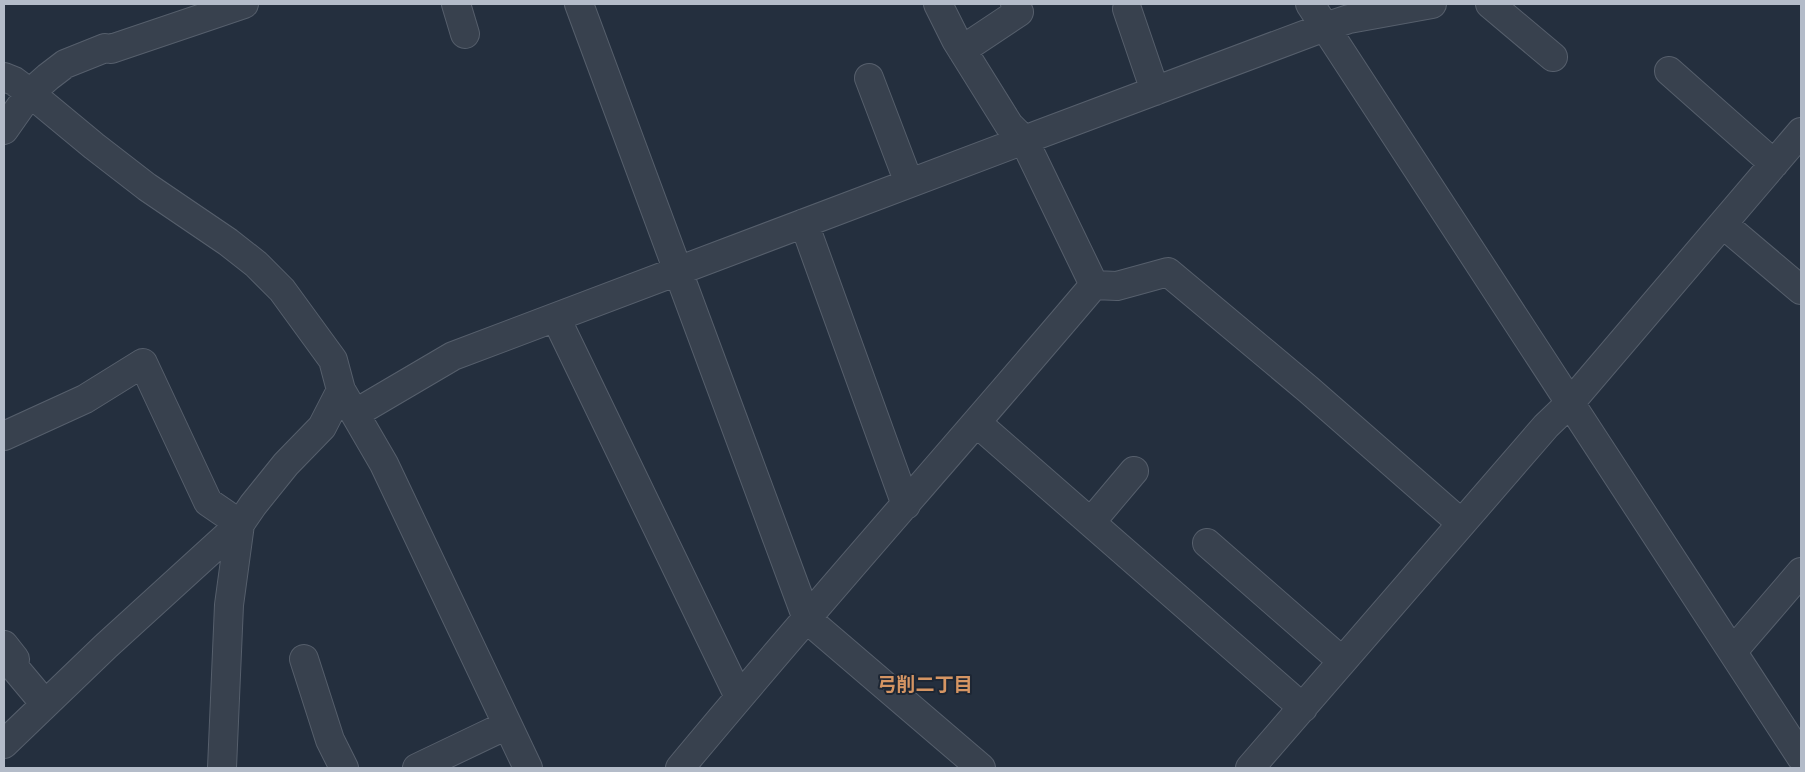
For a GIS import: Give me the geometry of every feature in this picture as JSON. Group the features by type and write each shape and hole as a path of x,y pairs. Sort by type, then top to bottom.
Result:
{"street":[{"path":"4,130 30,93 65,64 105,48 111,50 244,4"},
{"path":"456,4 465,34"},
{"path":"579,4 680,270 807,619 980,768"},
{"path":"938,4 962,50 1009,125 1024,140 1094,285"},
{"path":"962,50 1019,12 1015,4"},
{"path":"1310,4 1734,651 1801,757"},
{"path":"356,413 453,356 1325,27 1350,19 1432,4"},
{"path":"1490,4 1553,56"},
{"path":"1127,9 1154,91"},
{"path":"1669,71 1774,164"},
{"path":"4,77 14,81 30,93 146,187 228,242 256,264 282,290 323,344 333,360 341,390 384,464 528,768"},
{"path":"869,78 909,184"},
{"path":"1253,767 1461,523 1546,426 1570,403 1801,132"},
{"path":"804,223 906,504"},
{"path":"1723,224 1801,290"},
{"path":"1094,285 1117,286 1168,272 1309,390 1461,523"},
{"path":"680,768 1094,285"},
{"path":"556,318 739,697"},
{"path":"7,428 85,399 143,363 208,502 240,524"},
{"path":"4,744 106,646 240,524 286,464 322,427 341,390"},
{"path":"977,423 1303,708"},
{"path":"1091,522 1134,471"},
{"path":"222,768 229,605 240,524"},
{"path":"1207,543 1342,661"},
{"path":"1734,651 1801,572"},
{"path":"4,646 15,659 14,667 45,704"},
{"path":"304,659 330,740 344,768"},
{"path":"417,768 507,725"}],"district":[{"name":"弓削二丁目","path":"925,684"}]}
